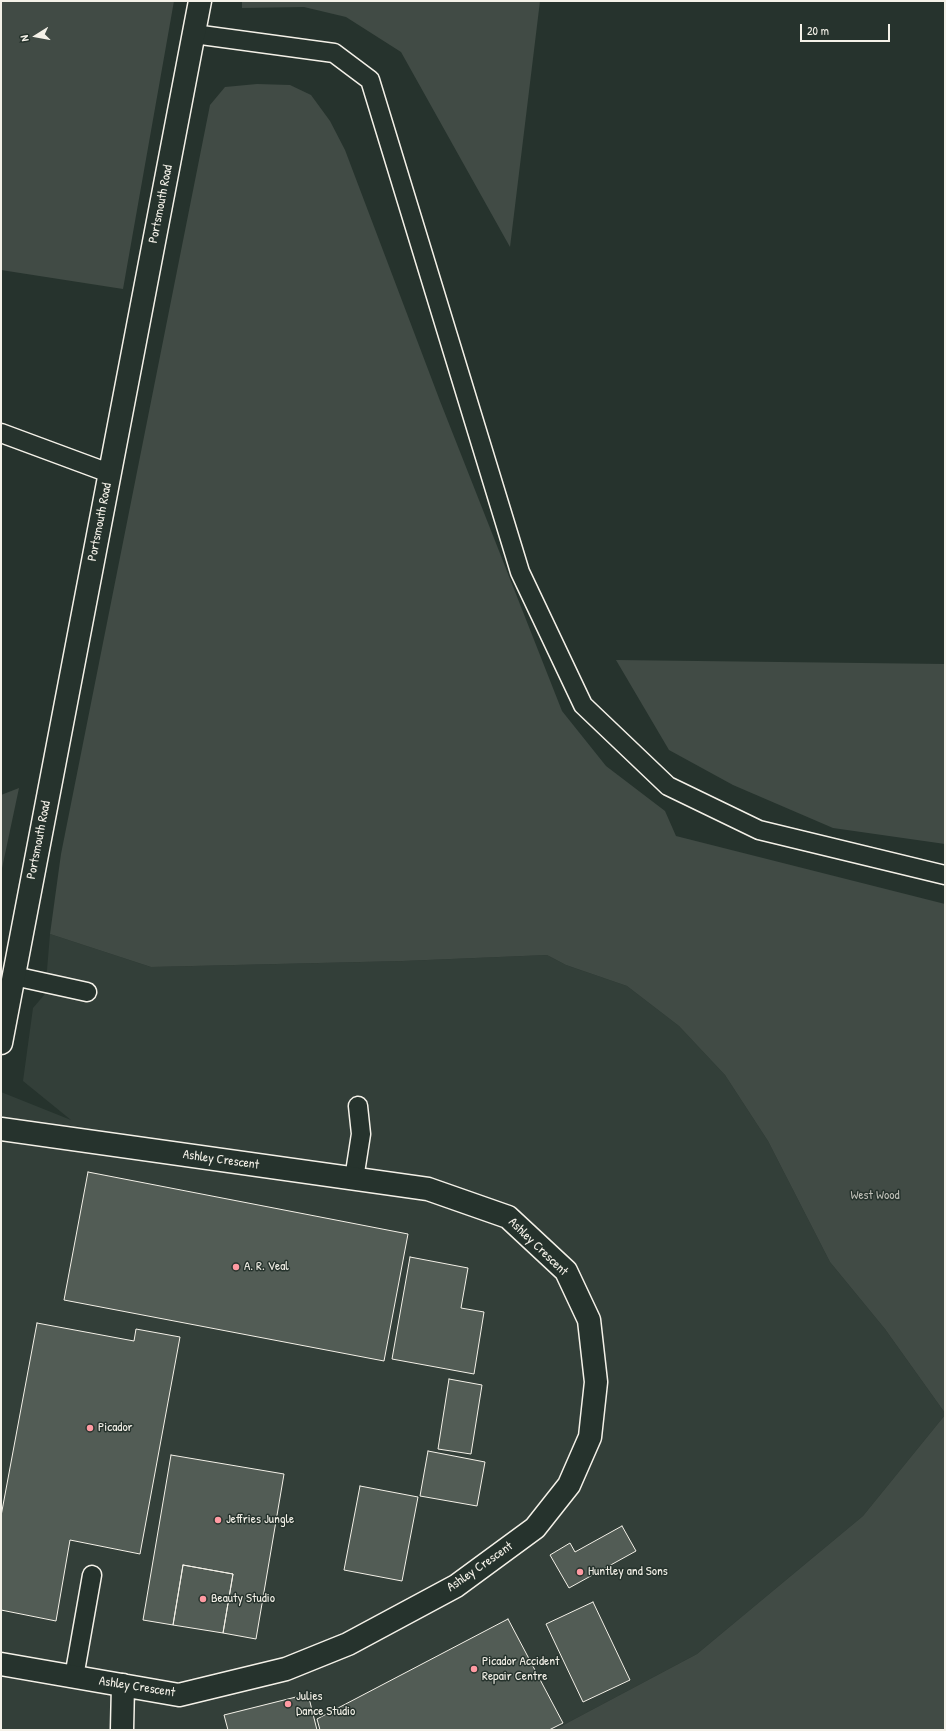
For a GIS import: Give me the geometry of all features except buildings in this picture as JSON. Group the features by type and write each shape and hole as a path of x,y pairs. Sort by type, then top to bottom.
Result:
{"street":[{"name":"Portsmouth Road","path":"1,1043 200,1"},
{"name":"Ashley Crescent","path":"1,1129 428,1189 508,1217 566,1271 589,1320 596,1382 590,1438 569,1485 536,1528 456,1586 348,1644 286,1669 179,1695 1,1664"},
{"path":"122,1730 123,1686"}],"lane":[{"path":"194,34 334,53 370,80 520,572 583,705 668,786 758,830 945,876"},
{"path":"1,433 109,472"},
{"path":"14,976 87,992"},
{"path":"354,1179 361,1134 358,1106"},
{"path":"74,1677 92,1575"}],"shaded area":[{"path":"50,934 151,967 403,961 547,955 566,965 627,986 679,1026 725,1075 768,1141 830,1262 885,1329 945,1415 863,1516 697,1654 554,1730 1,1730 1,1092 71,1120 23,1081 33,1008 45,994"}],"green space":[{"path":"1,1 174,1 123,289 1,270"},
{"path":"242,1 540,1 510,247 401,52 346,17 304,7 242,8"},
{"name":"West Wood","path":"257,84 290,85 311,95 330,121 345,150 440,401 562,711 606,766 665,811 676,836 945,904 945,1413 885,1329 830,1262 768,1141 725,1075 679,1026 627,986 566,965 547,955 403,961 151,967 50,934 61,854 210,105 225,87"},
{"path":"616,660 945,664 945,844 833,828 733,785 669,750"},
{"path":"19,788 1,873 1,795"},
{"path":"945,1415 945,1730 554,1730 697,1654 863,1516"}],"place":[{"name":"A. R. Veal","path":"236,1267"},
{"name":"Picador","path":"90,1428"},
{"name":"Jeffries Jungle","path":"218,1520"},
{"name":"Huntley and Sons","path":"580,1572"},
{"name":"Beauty Studio","path":"203,1599"},
{"name":"Picador Accident Repair Centre","path":"474,1669"},
{"name":"Julies Dance Studio","path":"288,1704"}]}
